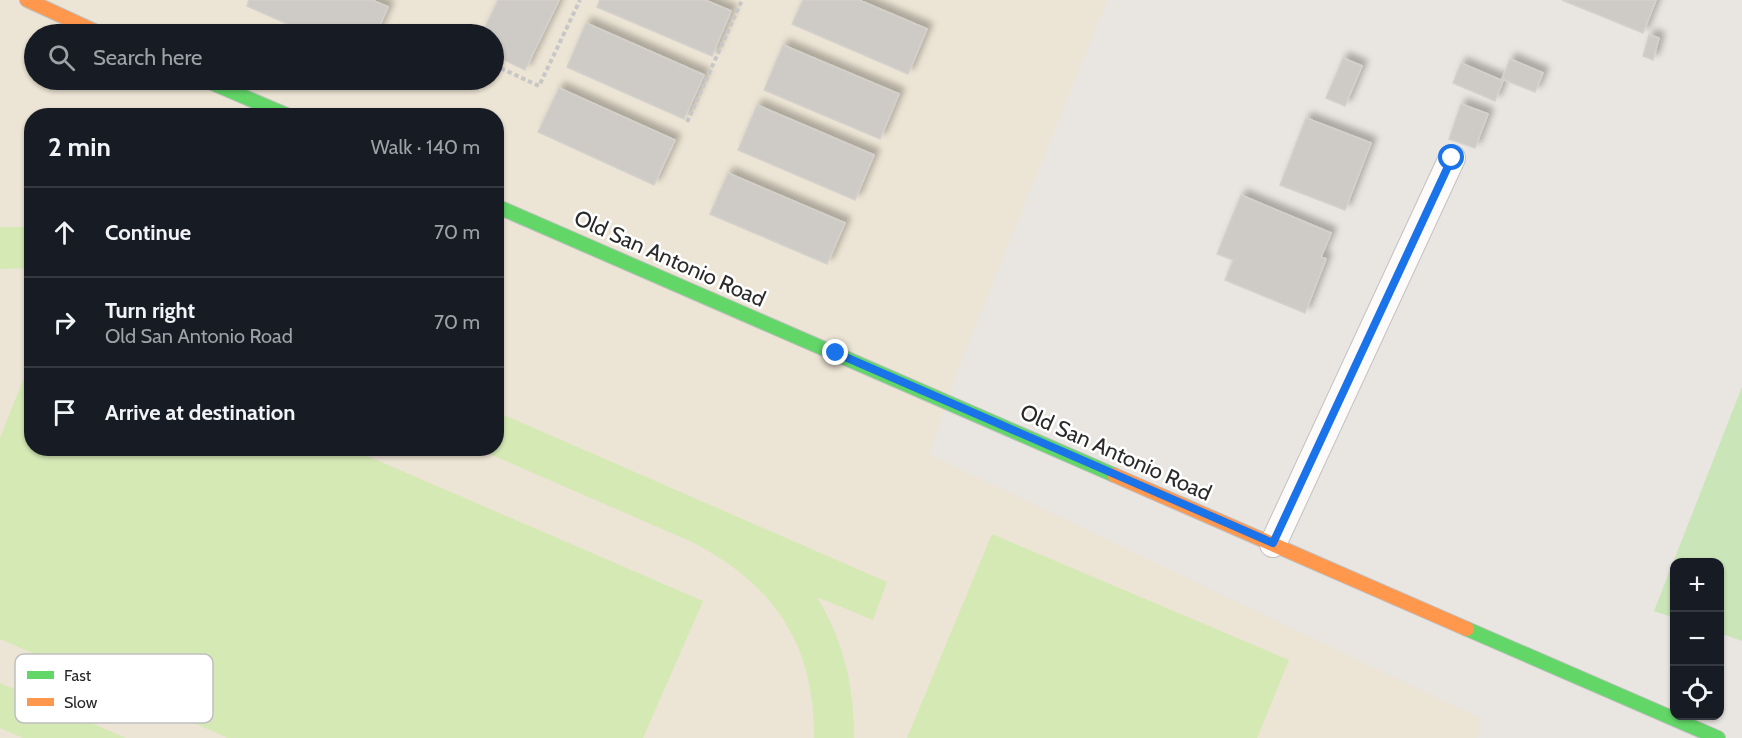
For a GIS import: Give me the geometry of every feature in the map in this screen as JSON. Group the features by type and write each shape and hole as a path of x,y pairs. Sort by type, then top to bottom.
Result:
{"street":[{"path":"27,0 79,24"},
{"path":"228,90 270,108"},
{"name":"Old San Antonio Road","path":"504,209 1718,738"}],"lane":[{"path":"1273,543 1452,158"}],"path":[{"path":"504,70 539,86 580,0"},
{"path":"687,122 742,0"}],"shaded area":[{"path":"0,0 1107,0 960,364 929,454 1481,719 1478,738 0,738"}],"green space":[{"path":"0,227 24,227 24,268 0,269"},
{"path":"24,378 24,456 367,456 703,601 643,738 228,738 193,723 213,723 213,654 35,654 0,639 0,438"},
{"path":"1742,387 1742,641 1724,634 1724,558 1675,558"},
{"path":"504,415 887,582 873,620 817,597 834,630 846,665 854,719 854,738 814,738 807,674 797,646 784,621 767,598 746,577 692,542 494,456 504,456"},
{"path":"992,534 1289,660 1257,738 907,738"},
{"path":"1670,570 1670,617 1654,611"},
{"path":"0,683 15,690 15,723 92,723 126,738 23,738 0,728"}],"building":[{"path":"249,0 372,0 388,7 380,24 288,24 247,6"},
{"path":"498,0 559,0 525,70 504,60 504,24 487,24"},
{"path":"600,0 705,0 731,11 712,56 597,7"},
{"path":"803,0 859,0 927,29 908,74 792,24"},
{"path":"1562,0 1656,0 1643,33"},
{"path":"586,23 704,75 684,119 567,67"},
{"path":"1649,35 1659,38 1653,60 1643,56"},
{"path":"783,45 899,94 880,139 764,90"},
{"path":"1343,58 1362,66 1345,106 1326,98"},
{"path":"1510,59 1543,73 1535,92 1502,79"},
{"path":"1461,63 1503,81 1495,101 1453,83"},
{"path":"559,88 675,140 654,185 538,132"},
{"path":"1461,104 1488,114 1475,148 1449,139"},
{"path":"757,105 874,155 855,200 738,150"},
{"path":"1306,118 1371,143 1345,210 1280,185"},
{"path":"728,173 845,223 827,264 710,214"},
{"path":"1241,195 1331,233 1321,257 1326,259 1305,313 1225,280 1233,260 1217,254"}],"traffic: fast":[{"path":"228,90 270,108"},
{"path":"504,209 1114,475"},
{"path":"1467,629 1718,738"}],"traffic: slow":[{"path":"27,0 79,24"},
{"path":"1114,475 1467,629"}],"route":[{"path":"836,353 1273,543 1452,158"}]}
